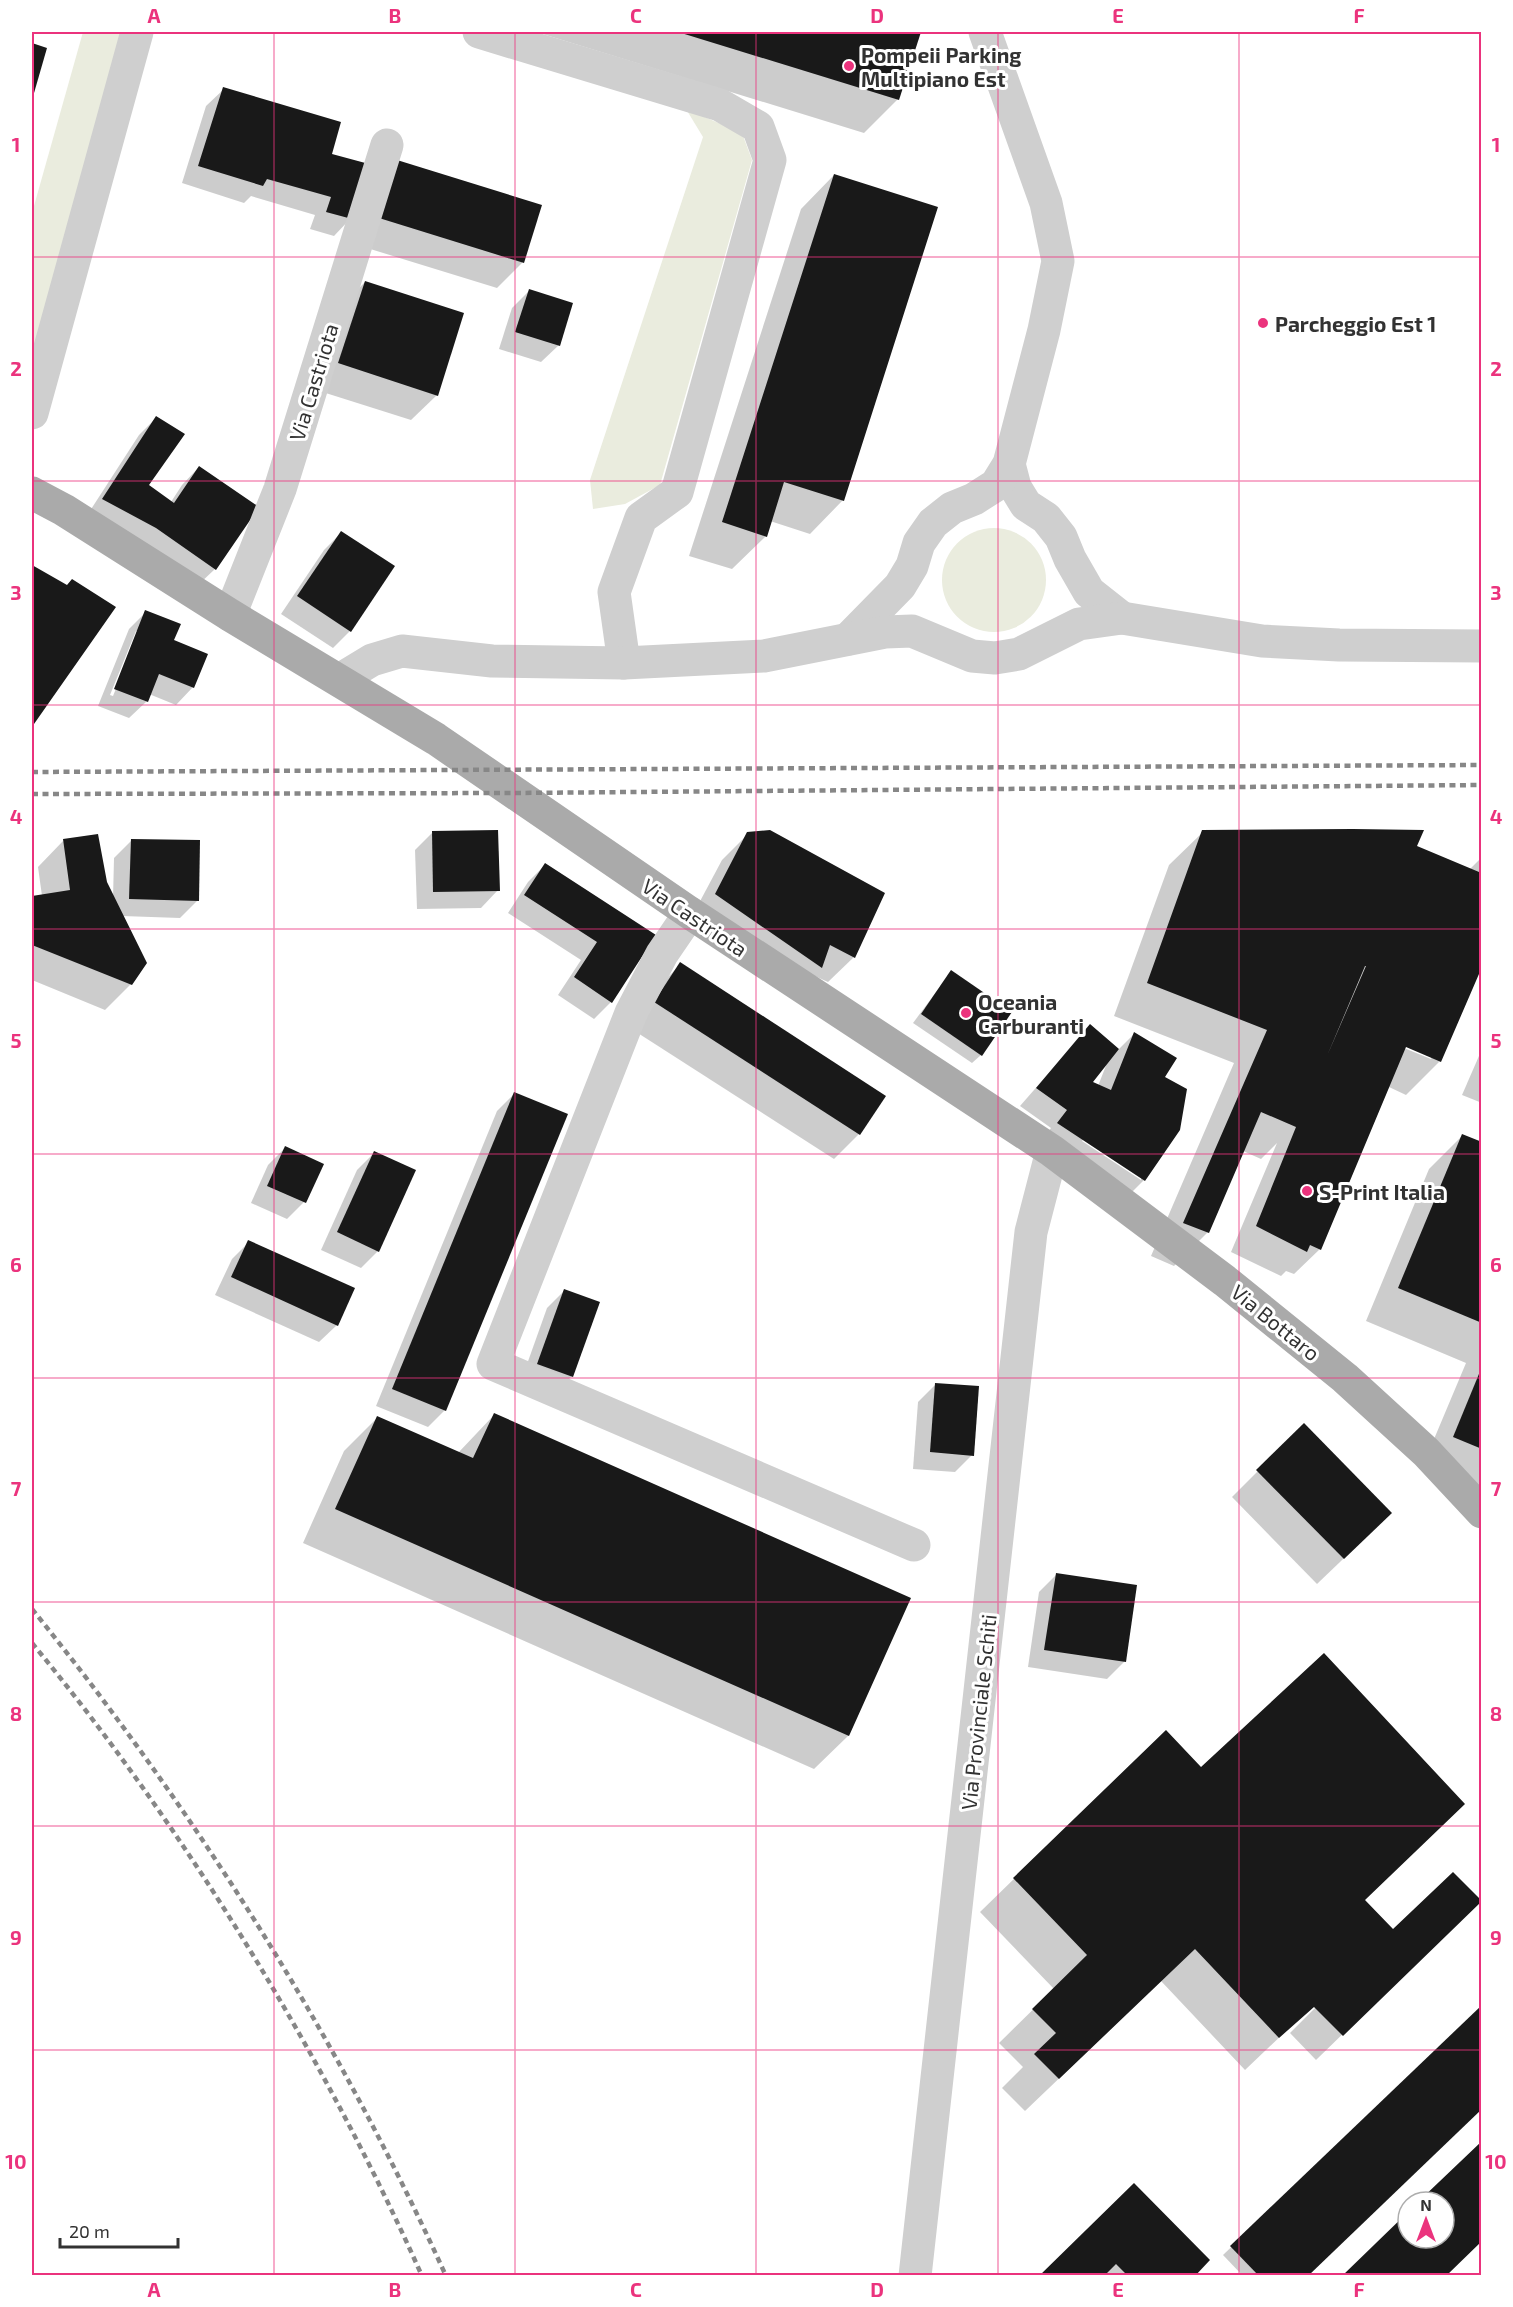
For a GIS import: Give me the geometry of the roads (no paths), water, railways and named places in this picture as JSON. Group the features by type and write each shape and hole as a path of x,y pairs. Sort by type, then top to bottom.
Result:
{"main road":[{"name":"Via Castriota","path":"32,493 64,510 230,615 436,739 690,913 1052,1151"},
{"name":"Via Bottaro","path":"1052,1151 1225,1281 1345,1378 1426,1452 1482,1512"}],"street":[{"path":"32,413 137,32"},
{"path":"479,32 720,105 758,127 770,160 677,492 641,518 614,592 624,663"},
{"path":"848,639 900,586 912,566 919,543 933,523 952,508 974,499 996,485 1009,464 1044,330 1058,261 1046,203 985,32"},
{"name":"Via Castriota","path":"230,615 280,489 387,145"},
{"path":"1009,464 1015,487 1026,505 1046,518 1061,537 1070,559 1089,592 1122,618"},
{"path":"339,680 372,660 402,651 492,661 624,663 764,656 885,632 912,631 972,656 996,658 1019,654 1079,624 1122,618 1262,641 1339,645 1482,646"},
{"path":"690,913 662,954 631,1013 493,1364 914,1545"},
{"name":"Via Provinciale Schiti","path":"915,2276 1031,1232 1052,1151"}],"railway":[{"path":"32,772 1482,765"},
{"path":"32,794 514,793 1482,785"},
{"path":"32,1609 93,1686 151,1766 207,1846 260,1929 359,2099 446,2276"},
{"path":"32,1643 89,1714 144,1789 248,1946 341,2110 422,2276"}],"place":[{"name":"Pompeii Parking Multipiano Est","path":"849,66"},
{"name":"Parcheggio Est 1","path":"1263,323"},
{"name":"Oceania Carburanti","path":"966,1013"},
{"name":"S-Print Italia","path":"1307,1191"}]}
